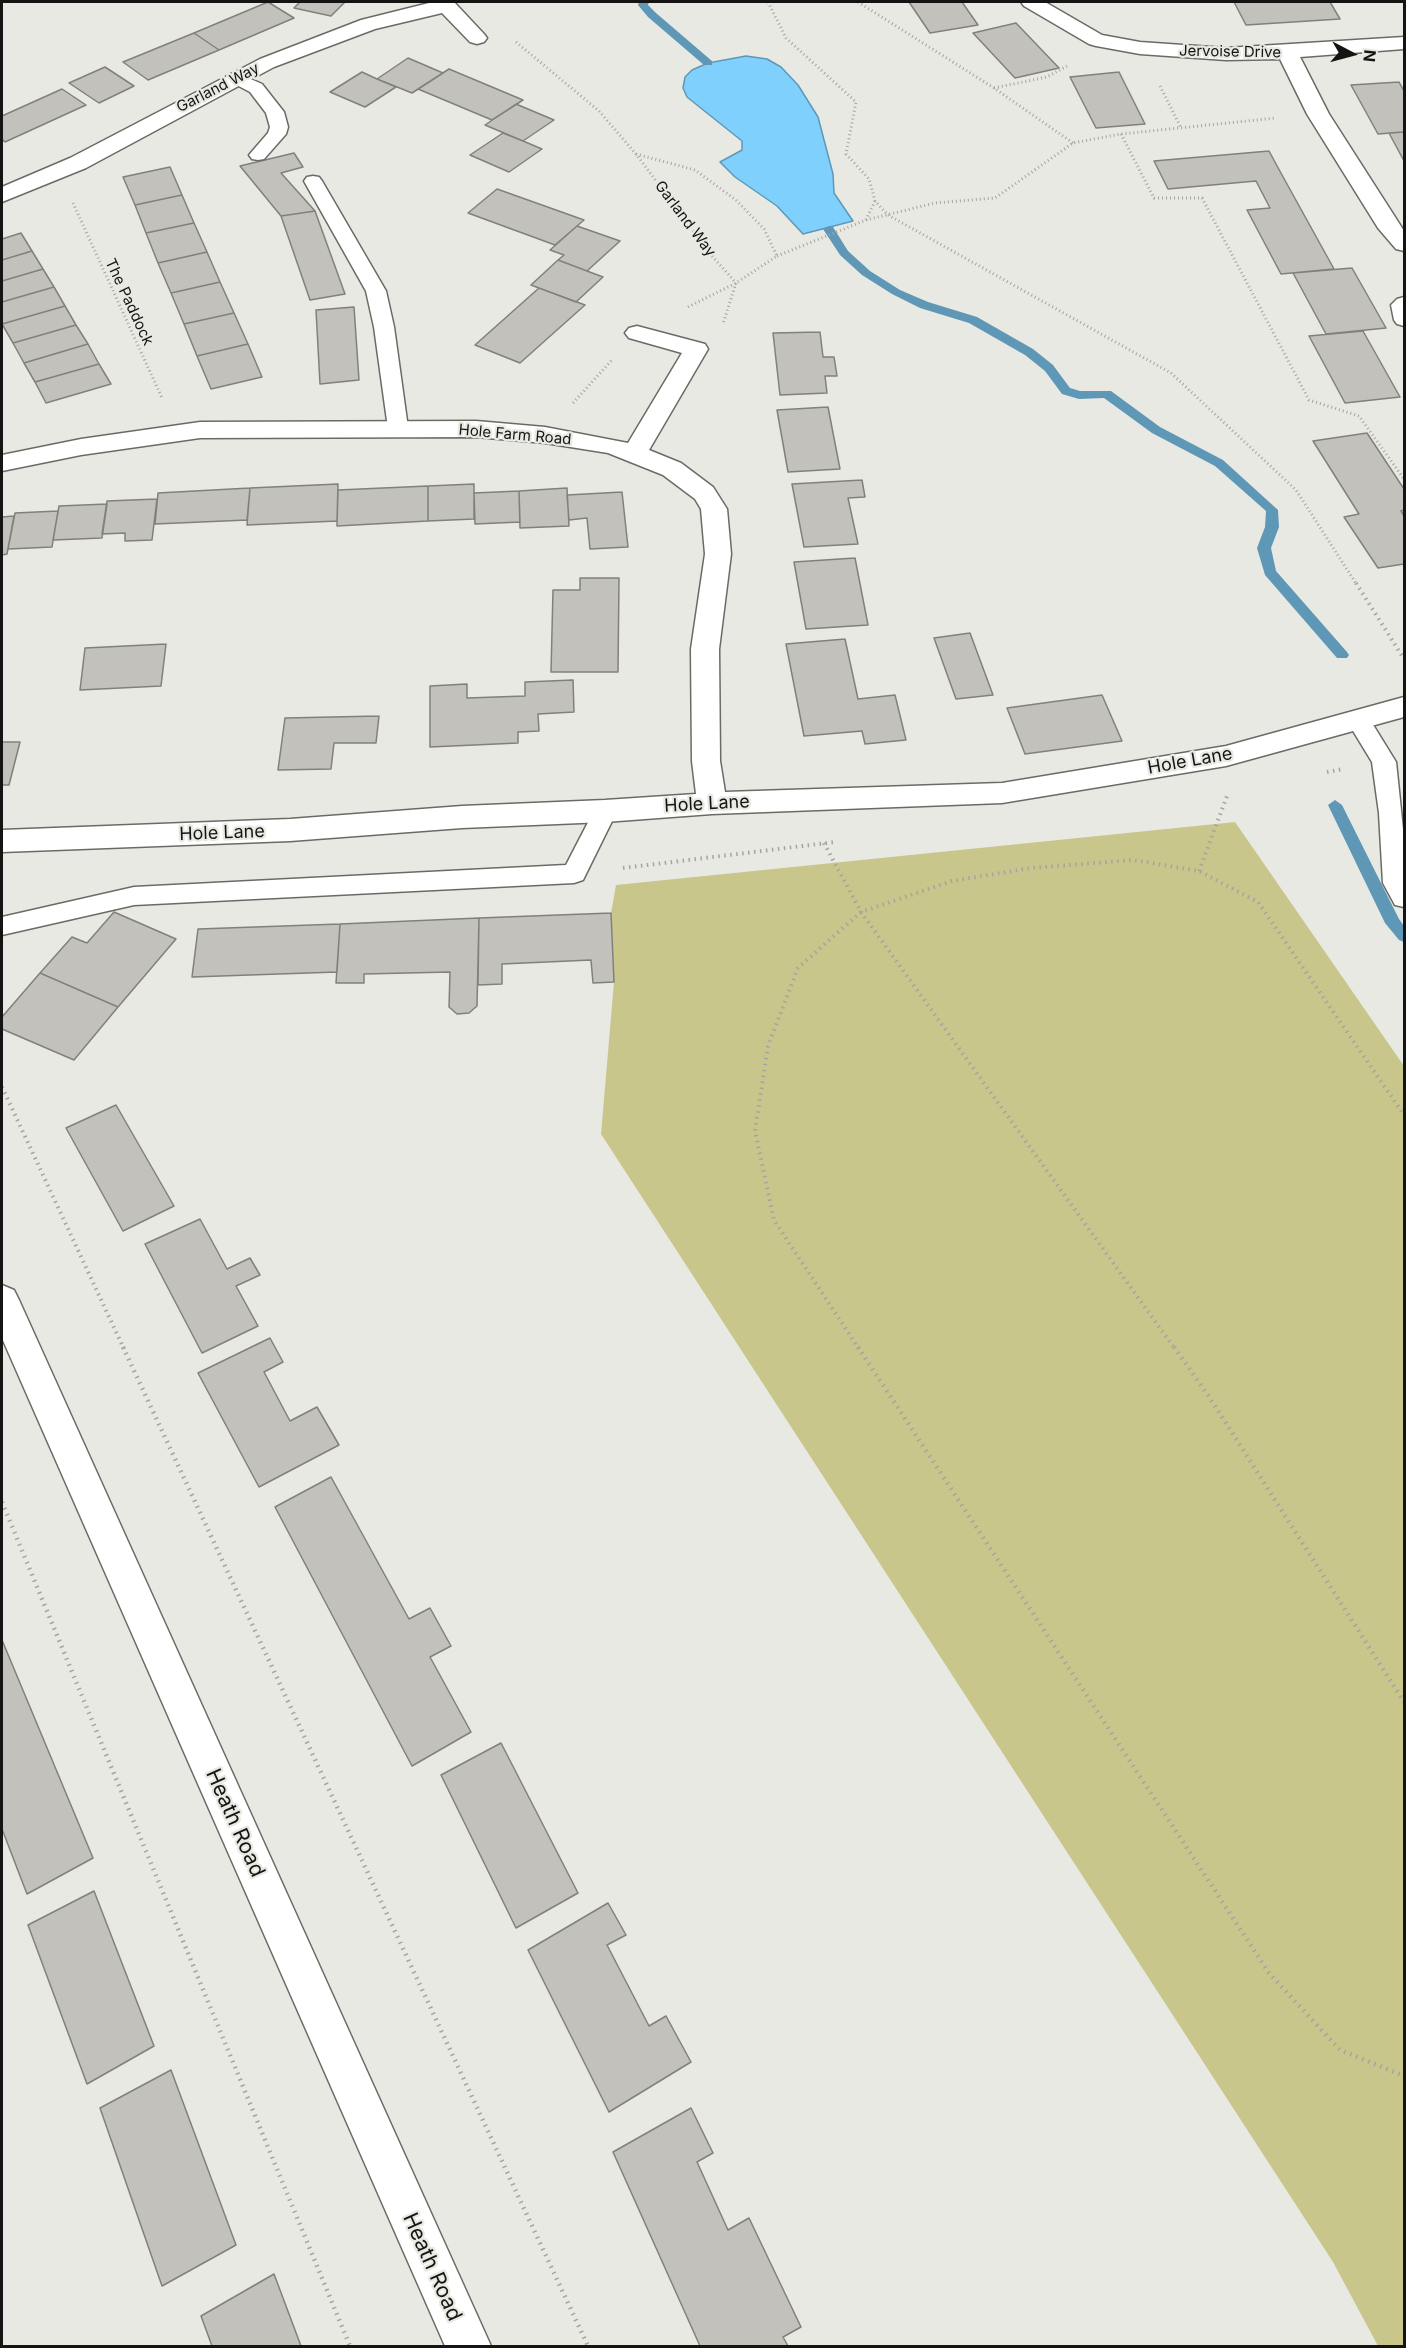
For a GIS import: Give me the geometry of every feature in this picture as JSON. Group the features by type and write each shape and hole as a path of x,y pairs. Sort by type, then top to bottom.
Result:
{"street":[{"name":"Jervoise Drive","path":"1031,2 1096,40 1140,48 1226,54 1287,52 1318,114 1389,228 1404,244"},
{"name":"Garland Way","path":"2,195 78,163 237,78 287,55 368,24 444,4 477,38"},
{"path":"1287,52 1404,43"},
{"path":"634,453 696,349 637,333"},
{"name":"Hole Farm Road","path":"2,463 81,447 200,430 476,429 545,435 611,446 634,453 680,475 704,493 714,509 718,554 705,649 706,761 712,802"},
{"name":"Hole Lane","path":"2,841 290,830 462,817 606,811 712,802 1002,792 1226,756 1404,707"},
{"name":"Heath Road","path":"2,1300 468,2346"}],"lane":[{"path":"237,78 256,88 275,112 279,127 277,134 258,155"},
{"path":"313,181 376,291 384,327 398,428"},
{"path":"1404,303 1401,305 1404,320"},
{"path":"1359,721 1384,762 1391,813 1395,883 1404,898"},
{"path":"2,926 134,896 574,874 606,811"}],"path":[{"path":"768,2 786,38 856,102 846,154 869,179 874,201 888,215 1171,372 1296,490 1404,660"},
{"path":"858,2 994,88 1073,143"},
{"name":"Garland Way","path":"477,38 505,33 599,111 636,154 712,256 736,283"},
{"path":"994,88 1047,77 1071,64 1096,40"},
{"path":"545,435 637,333 736,283 777,256 866,220 935,202 994,198 1073,143 1121,134 1318,114"},
{"path":"1121,134 1154,198 1202,198 1309,400 1359,416 1404,479"},
{"name":"Garland Way","path":"636,154 695,170 735,200 764,229 777,256"},
{"name":"The Paddock","path":"69,194 166,407"},
{"path":"866,220 874,201"},
{"path":"696,349 719,335 736,283"},
{"path":"1199,871 1230,788"},
{"path":"824,843 861,912 1208,1395 1404,1702"},
{"path":"1404,1115 1258,902 1199,871 1133,860 1031,868 952,881 861,912 798,968 768,1046 755,1131 774,1220 1269,1973 1340,2050 1404,2076"},
{"path":"2,1087 588,2346"},
{"path":"2,1502 350,2346"}],"shaded area":[{"path":"1235,822 1404,1066 1404,2346 1378,2346 1333,2262 601,1134 614,982 611,913 616,885"}],"water":[{"path":"746,56 767,59 781,67 798,85 818,117 833,174 834,193 853,221 803,234 777,206 735,177 720,162 742,150 742,141 687,97 683,88 685,77 692,70 708,63"}],"building":[{"path":"268,2 294,18 219,50 194,33"},
{"path":"300,2 345,2 331,16 294,8"},
{"path":"909,2 962,2 978,25 930,33"},
{"path":"1234,2 1330,2 1340,19 1246,25"},
{"path":"1016,23 1059,68 1015,78 973,33"},
{"path":"194,33 219,50 148,80 123,62"},
{"path":"408,58 443,73 412,93 377,79"},
{"path":"105,67 134,86 99,103 69,83"},
{"path":"449,69 523,100 492,120 418,89"},
{"path":"362,72 396,87 365,107 330,92"},
{"path":"1119,72 1145,124 1096,128 1070,77"},
{"path":"1399,82 1404,91 1404,132 1378,134 1351,85"},
{"path":"62,89 86,105 5,142 2,139 2,116"},
{"path":"516,104 554,120 523,141 485,125"},
{"path":"1404,132 1404,161 1389,133"},
{"path":"503,133 542,149 509,172 470,155"},
{"path":"1269,151 1334,269 1281,274 1247,210 1270,208 1256,181 1168,189 1154,161"},
{"path":"294,153 303,167 281,173 315,211 281,216 240,166"},
{"path":"170,167 182,195 135,205 123,177"},
{"path":"497,189 584,220 555,245 468,213"},
{"path":"182,195 194,223 146,233 135,205"},
{"path":"315,211 345,294 310,300 281,216"},
{"path":"194,223 207,252 158,263 146,233"},
{"path":"577,226 620,241 587,271 558,260 564,255 550,250"},
{"path":"21,233 32,251 2,260 2,239"},
{"path":"32,251 43,269 2,281 2,260"},
{"path":"207,252 220,282 171,293 158,263"},
{"path":"558,260 603,277 576,302 531,285"},
{"path":"1352,268 1386,328 1326,334 1293,273"},
{"path":"43,269 54,287 2,302 2,281"},
{"path":"220,282 234,313 184,324 171,293"},
{"path":"54,287 65,306 2,324 2,302"},
{"path":"539,288 585,305 520,363 475,345"},
{"path":"65,306 76,325 13,343 2,324"},
{"path":"354,307 359,380 320,384 316,310"},
{"path":"234,313 248,344 197,356 184,324"},
{"path":"76,325 88,344 24,363 13,343"},
{"path":"1363,331 1400,397 1345,403 1309,336"},
{"path":"820,332 823,357 834,357 837,376 825,376 827,393 780,395 773,333"},
{"path":"88,344 99,364 35,382 24,363"},
{"path":"248,344 262,377 211,389 197,356"},
{"path":"99,364 111,384 46,403 35,382"},
{"path":"828,407 840,469 788,472 777,410"},
{"path":"1367,433 1404,489 1404,510 1401,511 1404,516 1404,564 1378,568 1344,517 1359,514 1313,441"},
{"path":"862,480 865,497 848,498 858,544 804,547 792,484"},
{"path":"338,484 337,521 247,525 250,488"},
{"path":"474,484 474,519 428,521 428,486"},
{"path":"428,486 428,521 337,526 338,490"},
{"path":"250,488 247,520 155,524 158,493"},
{"path":"567,488 569,526 520,528 519,491"},
{"path":"519,491 520,522 475,524 474,493"},
{"path":"622,492 628,547 590,549 587,518 569,520 567,495"},
{"path":"157,499 152,540 125,541 125,533 102,534 107,501"},
{"path":"107,504 102,538 53,540 59,506"},
{"path":"58,511 52,547 8,549 15,513"},
{"path":"14,516 7,554 2,555 2,517"},
{"path":"855,558 868,625 806,629 794,562"},
{"path":"580,578 619,578 618,672 551,672 553,590 580,590"},
{"path":"970,633 993,695 956,699 934,638"},
{"path":"845,639 858,699 895,695 906,740 865,744 862,731 804,736 786,644"},
{"path":"166,644 161,686 80,690 85,648"},
{"path":"573,680 574,712 538,714 539,731 518,732 518,743 430,747 430,686 467,684 467,698 525,696 525,682"},
{"path":"1102,695 1122,741 1025,754 1007,708"},
{"path":"379,716 376,743 334,743 331,769 278,770 285,718"},
{"path":"2,742 20,742 9,785 2,785"},
{"path":"114,912 176,939 118,1007 40,973 72,937 87,943"},
{"path":"611,913 614,982 593,983 591,960 502,964 502,984 478,985 479,918"},
{"path":"479,918 477,1006 469,1013 457,1014 449,1007 450,972 364,974 364,983 336,983 340,924"},
{"path":"340,924 337,972 192,977 198,929"},
{"path":"40,973 118,1007 74,1060 2,1029 2,1017"},
{"path":"116,1105 174,1206 123,1231 66,1128"},
{"path":"200,1219 227,1269 250,1258 260,1275 236,1286 258,1326 202,1353 145,1244"},
{"path":"270,1338 283,1362 264,1372 290,1421 317,1407 339,1445 259,1487 198,1373"},
{"path":"331,1477 409,1619 430,1608 451,1646 430,1657 471,1732 412,1766 275,1507"},
{"path":"2,1640 93,1858 27,1894 2,1829"},
{"path":"501,1743 578,1893 516,1928 441,1775"},
{"path":"94,1891 154,2046 87,2084 28,1925"},
{"path":"608,1903 626,1935 607,1945 649,2026 666,2016 691,2062 609,2112 528,1950"},
{"path":"171,2070 236,2245 162,2286 100,2108"},
{"path":"691,2108 713,2153 697,2162 728,2230 749,2218 801,2327 783,2337 788,2346 700,2346 613,2152"},
{"path":"274,2274 301,2346 212,2346 201,2316"}],"waterway":[{"path":"644,2 643,5 652,15 708,63"},
{"path":"829,229 844,253 866,273 896,292 924,305 973,320 1029,352 1049,368 1066,391 1079,395 1107,394 1156,430 1219,463 1272,510 1272,527 1264,548 1270,572 1342,655"},
{"path":"1335,805 1393,923 1404,936"}]}
